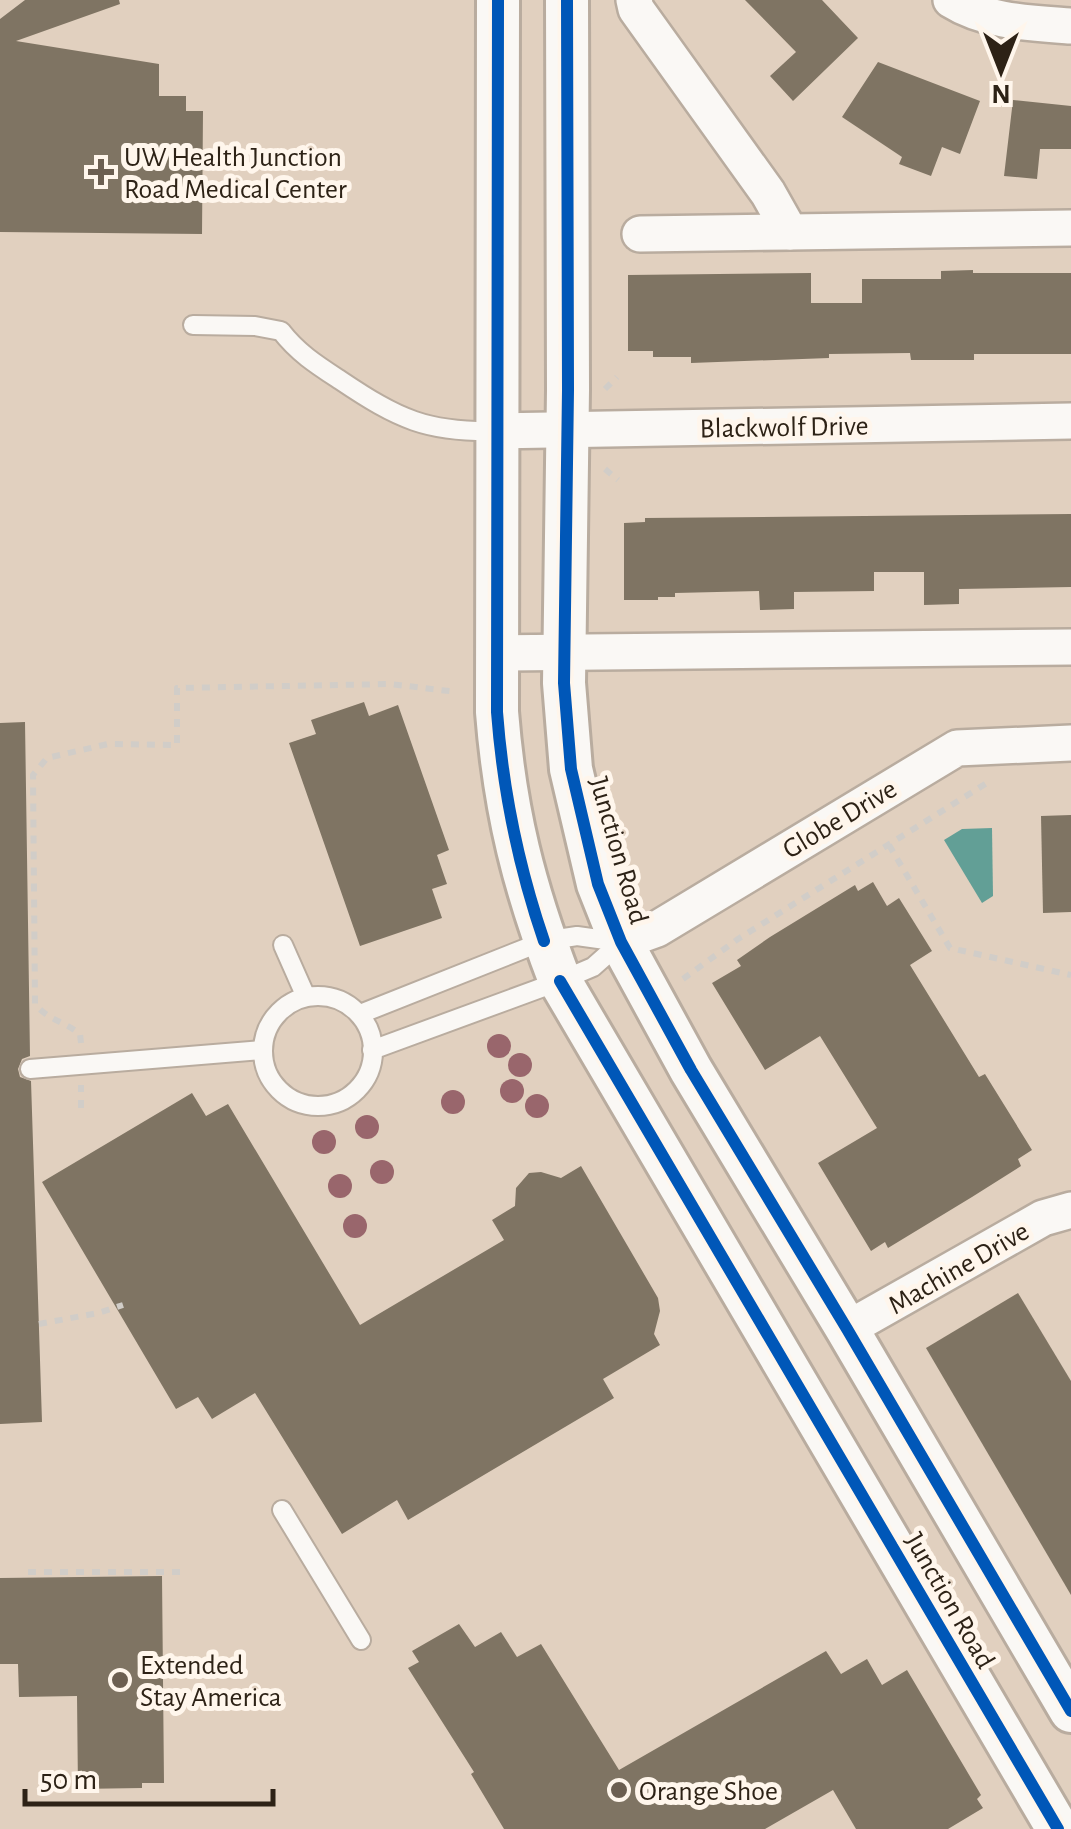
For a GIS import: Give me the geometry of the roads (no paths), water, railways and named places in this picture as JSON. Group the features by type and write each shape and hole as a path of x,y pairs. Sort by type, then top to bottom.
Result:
{"street":[{"name":"Junction Road","path":"498,0 496,652 502,775 516,850 560,981 1058,1829"},
{"name":"Junction Road","path":"567,0 564,697 571,768 598,884 621,942 690,1070 848,1329 1071,1711"},
{"path":"634,0 768,192 790,232"},
{"path":"951,0 968,11 1049,17"},
{"path":"640,234 1071,228"},
{"name":"Blackwolf Drive","path":"498,431 1071,422"},
{"path":"496,652 1071,647"},
{"name":"Globe Drive","path":"621,942 657,929 957,748 1071,743"},
{"name":"Machine Drive","path":"848,1329 1043,1218 1071,1210"}],"lane":[{"path":"193,324 282,331 298,353 388,412 425,426 459,432 498,431"},
{"path":"360,1014 544,940 577,936 621,942"},
{"path":"372,1050 593,967 621,942"},
{"path":"283,945 306,998"},
{"path":"306,998 338,1000 360,1014 372,1050 370,1069 361,1085 348,1097 320,1106 301,1104 284,1095 265,1069 262,1050 276,1015 288,1004 306,998"},
{"path":"30,1069 262,1050"},
{"path":"282,1510 360,1640"}],"water":[{"path":"992,828 993,896 982,903 944,840 962,829"}],"place":[{"name":"UW Health Junction Road Medical Center","path":"101,172"},
{"name":"Extended Stay America","path":"120,1680"},
{"name":"Orange Shoe","path":"619,1790"}]}
